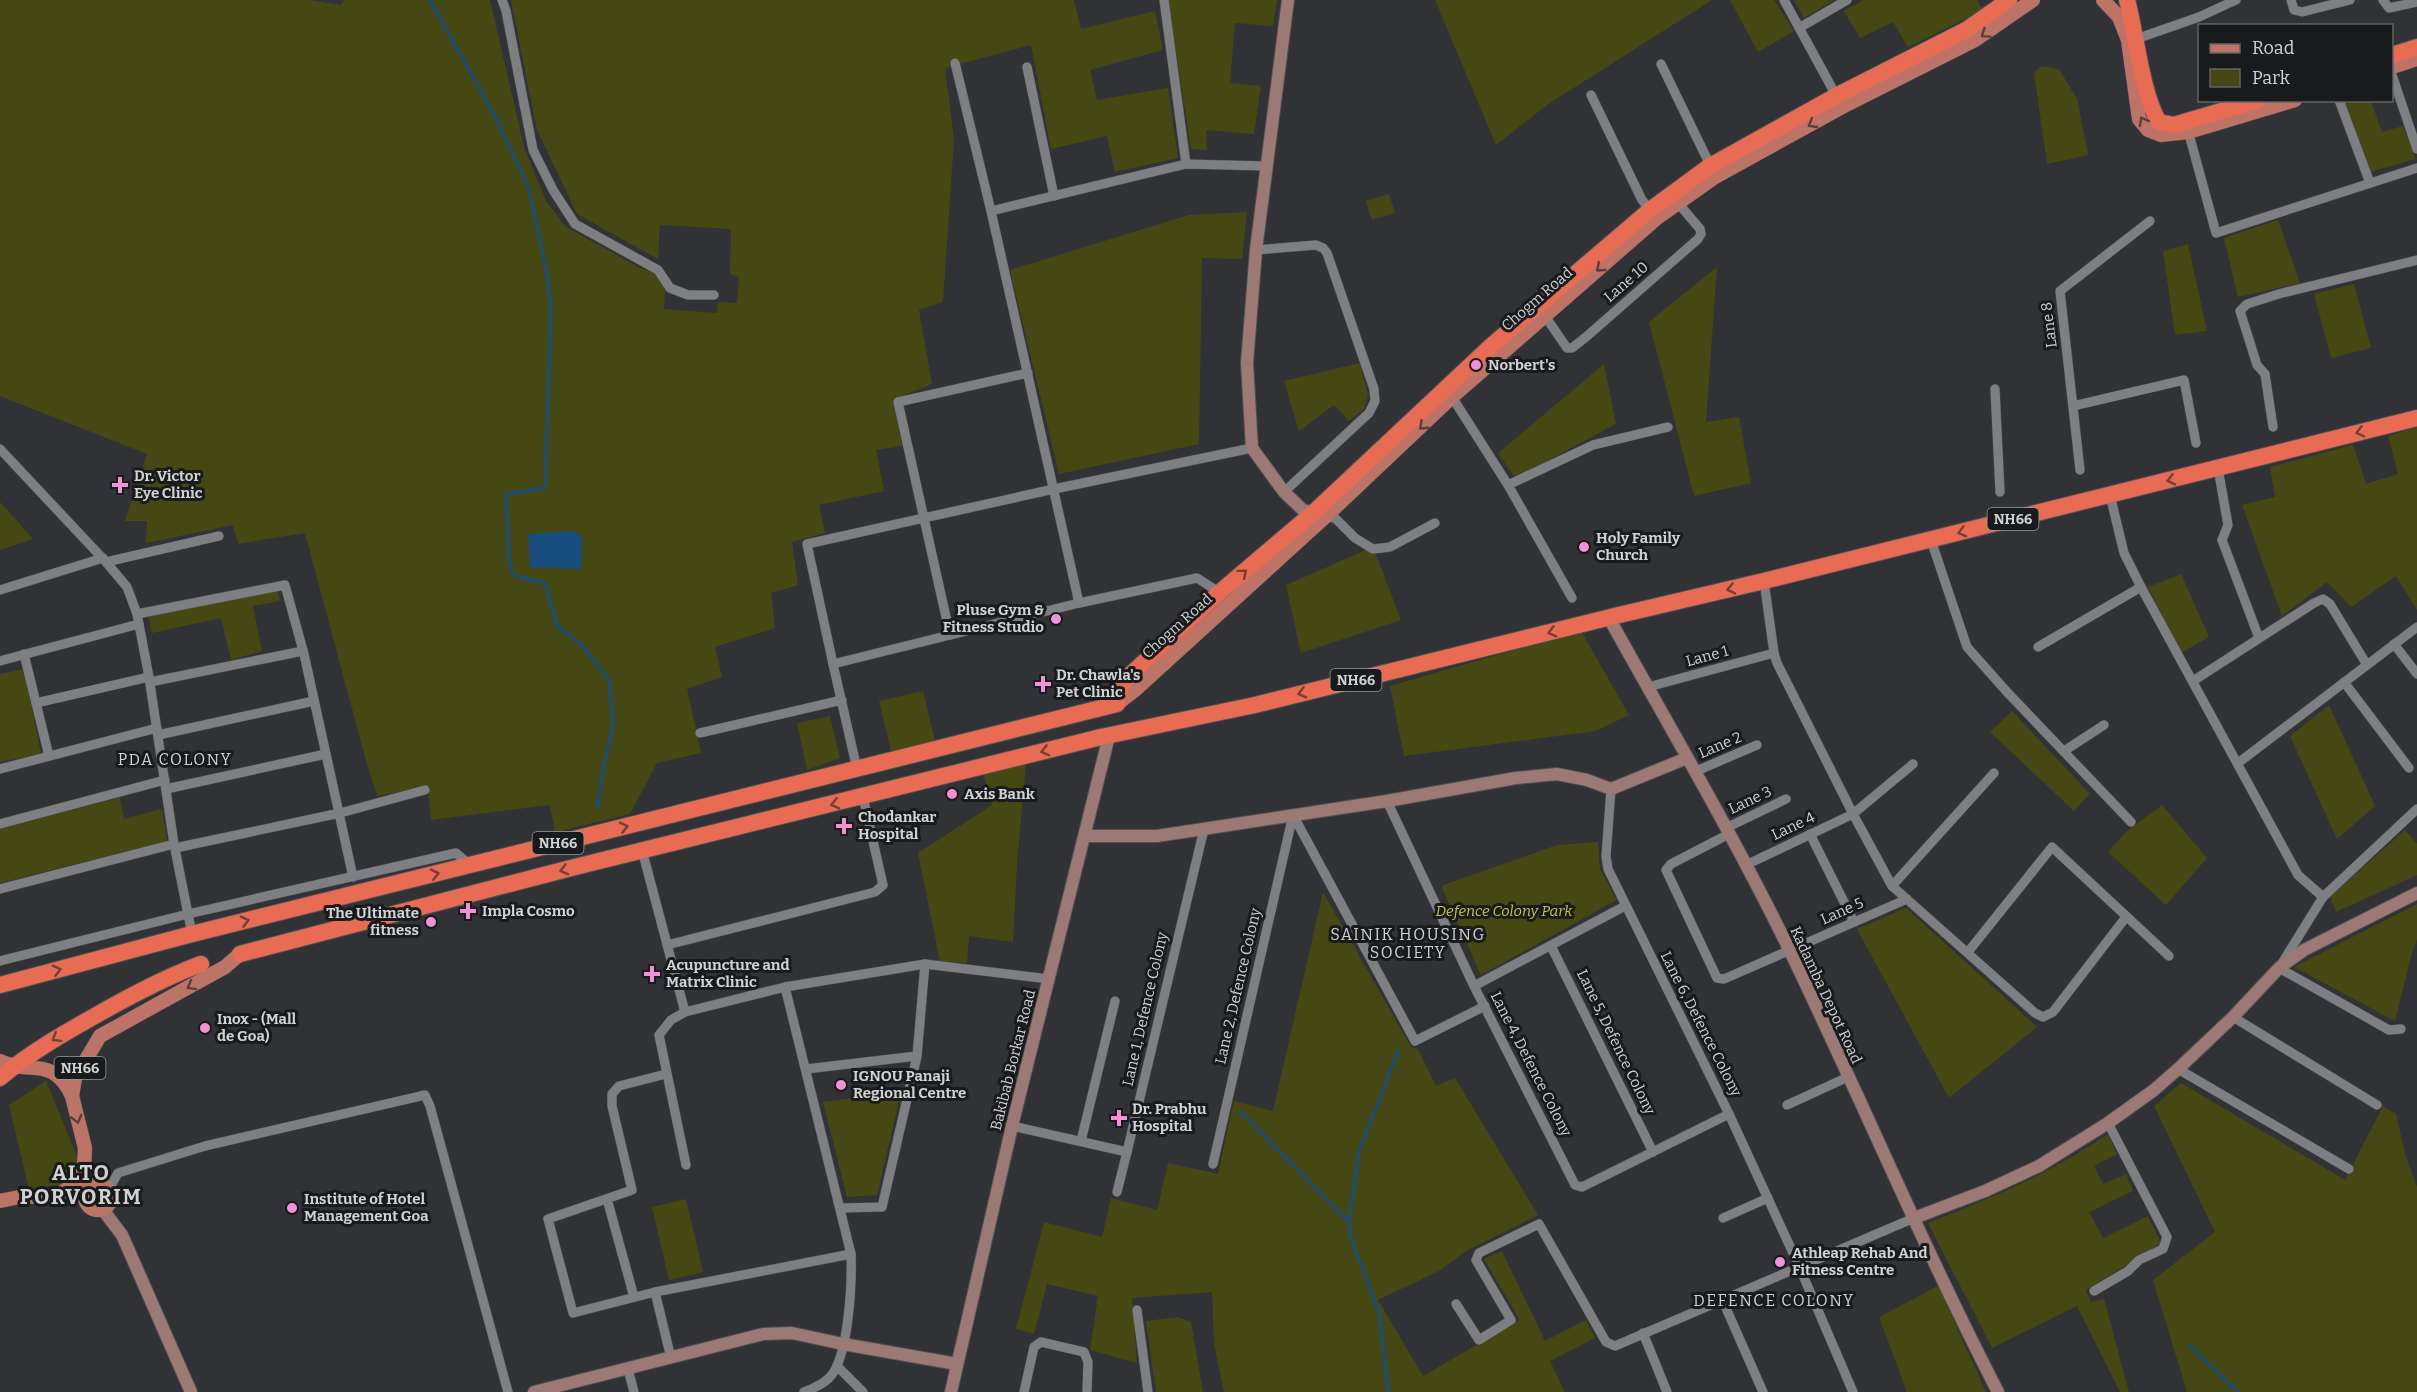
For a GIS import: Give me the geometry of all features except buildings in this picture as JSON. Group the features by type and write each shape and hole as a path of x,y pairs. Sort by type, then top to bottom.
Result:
{"highway":[{"name":"Chogm Road","path":"857,769 1117,704 1120,689 1129,676 1319,515 1491,346 1654,214 1713,171 1966,30 2009,0"},
{"path":"2127,0 2154,113 2159,122 2187,127 2254,102"},
{"path":"2393,54 2417,47"},
{"name":"NH66","path":"240,954 642,850 1109,736 1255,705 1931,540 2417,418"},
{"name":"NH66","path":"0,985 192,934 857,769"},
{"path":"0,1078 8,1063 151,984 201,964"}],"main road":[{"name":"Chogm Road","path":"1839,101 1975,40 2033,0"},
{"path":"2103,0 2119,17 2128,40 2139,119 2148,130 2161,135 2287,102"},
{"path":"2393,66 2417,59"},
{"name":"Chogm Road","path":"1319,515 1545,316 1654,214 1678,203 1713,171"},
{"name":"NH66","path":"56,1196 76,1183 84,1168 85,1148 72,1096 75,1078 100,1036 225,968 240,954"},
{"path":"8,1063 44,1069 66,1083 72,1096"},
{"path":"85,1148 95,1184"},
{"path":"0,1201 20,1197 56,1196 85,1201 95,1210 103,1209 111,1200 108,1189 103,1185 95,1184 87,1188 85,1201"}],"street":[{"path":"502,0 533,150 553,190 575,224 658,270 670,288 688,295 714,295"},
{"path":"1164,0 1186,164"},
{"path":"1288,0 1256,250 1247,363 1252,447 1284,492 1303,510 1335,518 1345,530 1367,546 1381,549 1435,523"},
{"path":"1784,0 1839,101"},
{"path":"1799,27 1847,0"},
{"path":"2136,39 2199,17 2236,0"},
{"path":"2291,0 2294,10 2302,12 2350,0"},
{"path":"2383,0 2385,5 2392,8 2417,2"},
{"path":"954,63 991,211 1079,603"},
{"path":"1661,64 1713,171"},
{"path":"1027,67 1054,196"},
{"path":"2393,81 2417,148"},
{"path":"1591,95 1642,200 1654,214"},
{"path":"2340,102 2370,183"},
{"path":"2187,127 2216,233 2417,168"},
{"path":"991,211 1186,164 1265,166"},
{"name":"Lane 10","path":"1545,316 1568,348 1572,348 1586,337 1698,239 1701,234 1700,229 1678,203"},
{"name":"Lane 8","path":"2080,470 2060,291 2150,220"},
{"path":"1256,250 1316,245 1323,248 1327,253 1374,389 1375,401 1369,413 1284,492"},
{"path":"2273,427 2265,374 2257,365 2240,311 2247,304 2282,293 2417,260"},
{"path":"950,635 898,402 1028,372"},
{"path":"2073,406 2184,380 2196,443"},
{"path":"1995,389 2000,492"},
{"path":"1452,397 1508,485 1572,598"},
{"path":"1508,485 1593,445 1668,427"},
{"path":"857,769 807,544 1252,447"},
{"path":"0,449 105,560 127,587 138,619 175,846 192,934"},
{"path":"2218,468 2228,525 2222,540 2259,638"},
{"path":"2110,495 2124,553 2141,587 2298,874 2323,897"},
{"path":"0,590 105,560 219,536"},
{"path":"1931,540 1967,647 2131,822"},
{"path":"833,664 1079,603 1197,578 1226,596"},
{"path":"1764,581 1774,653 1853,814 1892,886 2035,1013 2043,1017 2053,1012 2126,917"},
{"path":"0,661 138,619 285,585 303,651 353,877"},
{"path":"2038,647 2141,587"},
{"path":"2193,681 2323,599 2330,604 2367,665"},
{"name":"Kadamba Depot Road","path":"1609,618 1728,831 1789,950 1998,1392"},
{"path":"2238,763 2417,627"},
{"path":"2394,644 2417,674"},
{"path":"36,703 303,651"},
{"name":"Lane 1","path":"1648,687 1774,653"},
{"path":"24,654 49,756"},
{"path":"2344,682 2409,768"},
{"path":"700,733 842,700"},
{"path":"0,769 157,731 314,701"},
{"path":"2064,751 2104,725"},
{"name":"Bakibab Borkar Road","path":"951,1392 1012,1126 1109,736"},
{"name":"Lane 2","path":"1694,772 1757,745"},
{"path":"0,824 165,784 326,754"},
{"path":"1085,836 1156,837 1387,801 1516,778 1557,774 1587,780 1611,789 1686,758"},
{"name":"Lane 4","path":"1746,865 1853,814 1913,764"},
{"path":"1892,886 1994,773"},
{"name":"Lane 6, Defence Colony","path":"1611,789 1606,856 1608,869 1730,1114 1853,1392"},
{"path":"0,889 175,846 340,813 425,790"},
{"path":"667,945 875,892 884,885 863,797"},
{"name":"Lane 3","path":"1786,799 1671,864 1666,870 1717,978 1724,979 1789,950"},
{"name":"Lane 4, Defence Colony","path":"1387,801 1474,986 1575,1185 1582,1187 1730,1114"},
{"path":"1456,1304 1479,1340 1511,1320 1476,1260 1479,1253 1539,1224 1606,1342 1615,1346 1799,1266 1985,1191 2039,1166 2108,1123 2154,1090 2178,1069 2233,1017 2278,968 2323,897 2417,809"},
{"path":"1293,815 1415,1041 1485,1006"},
{"name":"Lane 2, Defence Colony","path":"1213,1164 1293,815"},
{"name":"Lane 1, Defence Colony","path":"1117,1192 1204,829"},
{"path":"1810,834 1854,922"},
{"path":"1968,952 2052,848 2169,956"},
{"path":"642,850 685,1012"},
{"path":"0,962 188,914 456,853 470,865"},
{"path":"2278,968 2304,950 2417,893"},
{"name":"Lane 5","path":"1789,950 1907,899"},
{"path":"1474,986 1625,906"},
{"name":"Lane 5, Defence Colony","path":"1551,946 1653,1152"},
{"path":"686,1165 659,1035 671,1020 685,1012 785,987 925,964 1049,979"},
{"path":"841,1209 882,1207 916,1056 925,964"},
{"path":"2278,968 2389,1030 2401,1029"},
{"path":"785,987 841,1209 851,1254 853,1285 837,1366 829,1379 804,1392"},
{"path":"1081,1141 1115,1001"},
{"path":"2233,1017 2377,1105"},
{"path":"806,1069 916,1056"},
{"path":"2178,1069 2349,1169"},
{"path":"666,1074 619,1086 612,1094 612,1106 632,1190 548,1219 573,1313 655,1292 851,1254"},
{"path":"1787,1105 1848,1077"},
{"path":"108,1189 118,1173 205,1146 425,1095 430,1106 508,1392"},
{"path":"2094,1291 2128,1271 2139,1260 2163,1249 2167,1237 2108,1123"},
{"path":"1012,1126 1127,1152"},
{"path":"1723,1218 1768,1198"},
{"path":"607,1199 634,1297"},
{"path":"103,1209 122,1235 191,1392"},
{"path":"655,1292 671,1358"},
{"path":"1722,1299 1763,1392"},
{"path":"1137,1310 1148,1392"},
{"path":"534,1392 560,1389 763,1334 792,1332 843,1344 957,1364"},
{"path":"1642,1333 1668,1392"},
{"path":"1024,1392 1034,1347 1041,1342 1084,1352 1088,1362 1087,1392"},
{"path":"837,1366 863,1392"},
{"path":"628,1369 634,1392"}],"green space":[{"path":"0,0 309,0 341,5 344,0 490,0 524,147 546,201 566,227 642,269 666,274 664,309 717,313 718,302 737,303 739,277 730,274 731,229 660,225 658,259 577,214 537,130 511,0 1074,0 1081,29 1155,11 1163,50 1090,70 1097,100 1168,88 1178,158 1115,172 1107,136 1051,149 1031,45 945,68 954,139 943,302 919,310 932,384 894,399 902,446 876,450 884,491 819,505 825,533 792,542 798,585 771,593 775,628 715,647 722,677 687,689 701,753 657,763 630,814 555,832 550,805 431,820 428,786 377,796 305,533 238,544 233,525 146,543 147,521 125,521 147,454 0,396"},
{"path":"1168,0 1277,0 1273,26 1235,23 1230,83 1261,86 1254,134 1206,130 1207,150 1191,149"},
{"path":"1435,0 1712,0 1547,105 1496,145"},
{"path":"1730,0 1774,0 1794,31 1758,52"},
{"path":"1794,0 1834,0 1804,18"},
{"path":"1864,0 1977,0 1983,10 1908,47 1893,22 1860,38 1844,11"},
{"path":"2041,66 2059,69 2077,99 2088,155 2047,164 2034,73"},
{"path":"2342,102 2371,102 2382,132 2403,126 2416,159 2370,172"},
{"path":"1389,194 1395,213 1372,220 1366,201"},
{"path":"1247,212 1242,259 1202,258 1199,444 1059,474 1010,270 1189,215"},
{"path":"2278,220 2300,283 2238,297 2224,238"},
{"path":"2188,244 2207,331 2175,335 2163,251"},
{"path":"1717,267 1706,422 1739,417 1751,483 1694,496 1649,322"},
{"path":"2354,284 2371,348 2331,358 2314,294"},
{"path":"1360,363 1368,395 1364,409 1349,421 1334,405 1299,431 1284,381"},
{"path":"1604,364 1616,424 1515,478 1498,453"},
{"path":"2417,427 2417,610 2396,576 2351,607 2327,582 2282,616 2242,505 2275,497 2270,467 2353,445 2366,484 2398,474 2388,436"},
{"path":"0,502 33,539 0,550"},
{"path":"1373,547 1401,620 1301,653 1286,585"},
{"path":"2181,574 2209,637 2181,653 2148,587"},
{"path":"277,588 280,601 253,606 262,651 231,660 221,618 152,633 148,616"},
{"path":"1581,631 1629,715 1596,731 1404,756 1390,686"},
{"path":"24,669 41,754 0,762 0,674"},
{"path":"923,691 935,741 891,751 879,701"},
{"path":"2329,705 2375,806 2337,839 2290,736"},
{"path":"2012,711 2090,794 2074,811 1990,732"},
{"path":"830,716 840,758 807,770 797,723"},
{"path":"1026,764 1013,942 969,936 967,963 940,961 918,853 992,805 984,775"},
{"path":"120,798 124,819 162,809 167,841 0,883 0,828"},
{"path":"2162,805 2207,858 2166,905 2108,852 2127,831"},
{"path":"2405,830 2417,844 2417,875 2336,912 2330,897"},
{"name":"Defence Colony Park","path":"1598,842 1600,869 1617,900 1481,975 1441,886 1557,845"},
{"path":"1323,892 1411,1047 1418,1049 1436,1086 1455,1078 1538,1215 1466,1251 1439,1271 1378,1300 1423,1376 1520,1320 1484,1259 1502,1251 1545,1341 1586,1320 1595,1338 1550,1361 1565,1392 1224,1392 1214,1344 1212,1292 1132,1298 1137,1363 1090,1350 1098,1296 1047,1284 1034,1334 1016,1329 1044,1222 1102,1237 1111,1198 1157,1210 1168,1163 1218,1174 1234,1101 1273,1111"},
{"path":"2417,904 2417,939 2395,1021 2294,967"},
{"path":"1906,908 2037,1027 1949,1098 1857,929"},
{"path":"46,1081 78,1159 76,1174 67,1184 29,1189 9,1105"},
{"path":"2181,1083 2345,1180 2383,1106 2396,1114 2406,1157 2417,1187 2417,1392 2187,1392 2153,1280 2215,1232 2154,1106"},
{"path":"901,1092 877,1195 847,1197 823,1102"},
{"path":"2108,1134 2117,1154 2094,1166 2103,1184 2126,1174 2133,1191 2089,1212 2103,1238 2148,1216 2161,1243 2086,1290 2091,1302 2104,1299 2129,1392 2120,1392 2077,1306 1992,1348 1928,1223 2021,1184"},
{"path":"686,1199 703,1272 669,1280 652,1207"},
{"path":"1938,1286 1986,1392 1907,1392 1879,1317"},
{"path":"1178,1317 1191,1322 1203,1392 1156,1392 1146,1321"}],"water":[{"path":"574,531 582,537 581,569 530,567 528,534"}],"waterway":[{"path":"430,0 495,116 529,189 546,269 551,309 545,488 506,494 509,561 513,575 545,583 557,626 582,645 609,680 613,724 602,775 598,808"},
{"path":"1388,1392 1380,1316 1352,1241 1349,1222 1359,1151 1398,1051"},
{"path":"1241,1112 1349,1222"},
{"path":"2189,1345 2238,1392"}],"place":[{"name":"Norbert's","path":"1476,365"},
{"name":"Dr. Victor Eye Clinic","path":"120,485"},
{"name":"Holy Family Church","path":"1584,547"},
{"name":"Pluse Gym & Fitness Studio","path":"1056,619"},
{"name":"Dr. Chawla's Pet Clinic","path":"1043,684"},
{"name":"Axis Bank","path":"952,794"},
{"name":"Chodankar Hospital","path":"844,826"},
{"name":"Impla Cosmo","path":"468,911"},
{"name":"The Ultimate fitness","path":"431,922"},
{"name":"Acupuncture and Matrix Clinic","path":"652,974"},
{"name":"Inox - (Mall de Goa)","path":"205,1028"},
{"name":"IGNOU Panaji Regional Centre","path":"841,1085"},
{"name":"Dr. Prabhu Hospital","path":"1119,1118"},
{"name":"Institute of Hotel Management Goa","path":"292,1208"},
{"name":"Athleap Rehab And Fitness Centre","path":"1780,1262"}],"district":[{"name":"PDA COLONY","path":"175,759"},
{"name":"SAINIK HOUSING SOCIETY","path":"1408,943"},
{"name":"ALTO PORVORIM","path":"81,1185"},
{"name":"DEFENCE COLONY","path":"1774,1300"}]}
